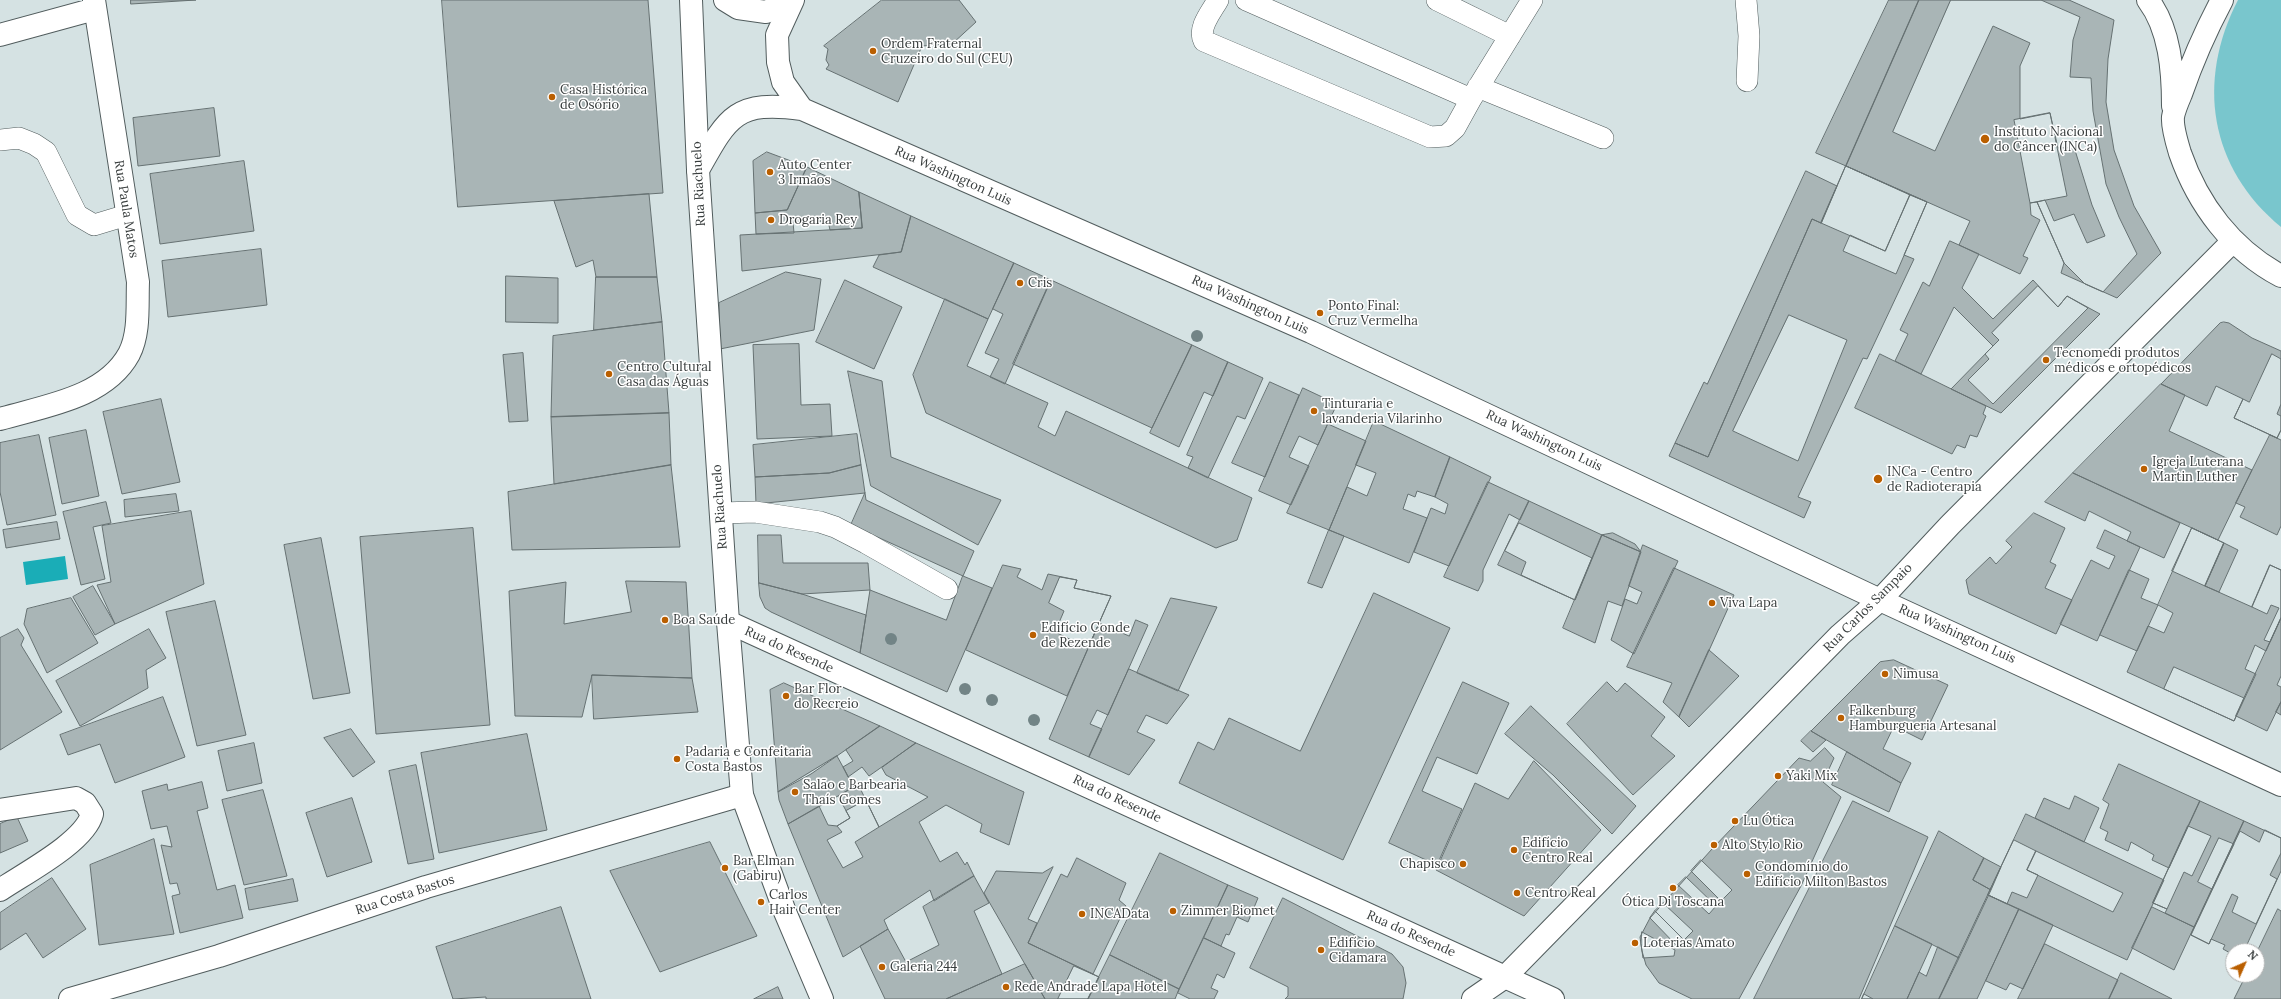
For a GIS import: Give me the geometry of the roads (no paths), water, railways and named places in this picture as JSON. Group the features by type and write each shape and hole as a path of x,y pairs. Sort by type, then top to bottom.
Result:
{"street":[{"name":"Rua Riachuelo","path":"691,0 698,170 720,512 742,795 785,912 822,999"},
{"path":"725,0 738,8 766,12 793,0"},
{"path":"793,0 777,35 778,62 783,82 802,109"},
{"path":"2148,0 2158,18 2167,42 2173,95 2173,118 2178,146 2187,173 2201,200 2233,241 2256,261 2281,276"},
{"path":"2173,118 2200,45 2222,0"},
{"path":"0,34 94,4"},
{"name":"Rua Paula Matos","path":"0,419 81,394 109,379 130,354 135,332 138,282 94,4"},
{"name":"Rua Washington Luis","path":"698,170 721,128 746,109 773,105 802,109 1311,332 1880,600 2281,784"},
{"name":"Rua Carlos Sampaio","path":"1473,999 1505,977 1840,635 1880,600 1961,514 2233,241"},
{"name":"Rua do Resende","path":"728,622 1553,999"},
{"name":"Rua Costa Bastos","path":"70,999 219,956 426,887 742,795"},
{"path":"0,810 76,798 86,803 92,814 90,824 78,837 0,890"}],"lane":[{"path":"1218,0 1202,29 1201,35 1204,41 1430,137 1446,136 1456,128 1475,93 1532,0"},
{"path":"1246,0 1475,93 1603,138"},
{"path":"1437,0 1510,36"},
{"path":"1746,0 1749,36 1747,80"},
{"path":"0,140 19,138 34,144 46,152 66,196 77,215 94,225 127,215"},
{"path":"720,512 755,512 820,522 835,526 947,589"}],"place":[{"name":"Ordem Fraternal Cruzeiro do Sul (CEU)","path":"873,51"},
{"name":"Casa Histórica de Osório","path":"552,97"},
{"name":"Instituto Nacional do Câncer (INCa)","path":"1985,139"},
{"name":"Auto Center 3 Irmãos","path":"770,172"},
{"name":"Drogaria Rey","path":"771,220"},
{"name":"Cris","path":"1020,283"},
{"name":"Ponto Final: Cruz Vermelha","path":"1320,313"},
{"name":"Tecnomedi produtos médicos e ortopédicos","path":"2046,360"},
{"name":"Centro Cultural Casa das Águas","path":"609,374"},
{"name":"Tinturaria e lavanderia Vilarinho","path":"1314,411"},
{"name":"Igreja Luterana Martin Luther","path":"2144,469"},
{"name":"INCa - Centro de Radioterapia","path":"1878,479"},
{"name":"Viva Lapa","path":"1712,603"},
{"name":"Boa Saúde","path":"665,620"},
{"name":"Edifício Conde de Rezende","path":"1033,635"},
{"name":"Nimusa","path":"1885,674"},
{"name":"Bar Flor do Recreio","path":"786,696"},
{"name":"Falkenburg Hamburgueria Artesanal","path":"1841,718"},
{"name":"Padaria e Confeitaria Costa Bastos","path":"677,759"},
{"name":"Yaki Mix","path":"1778,776"},
{"name":"Salão e Barbearia Thaís Gomes","path":"795,792"},
{"name":"Lu Ótica","path":"1735,821"},
{"name":"Alto Stylo Rio","path":"1714,845"},
{"name":"Edifício Centro Real","path":"1514,850"},
{"name":"Chapisco","path":"1463,864"},
{"name":"Bar Elman (Gabiru)","path":"725,868"},
{"name":"Condomínio do Edifício Milton Bastos","path":"1747,874"},
{"name":"Ótica Di Toscana","path":"1673,888"},
{"name":"Centro Real","path":"1517,893"},
{"name":"Carlos Hair Center","path":"761,902"},
{"name":"Zimmer Biomet","path":"1173,911"},
{"name":"INCAData","path":"1082,914"},
{"name":"Loterias Amato","path":"1635,943"},
{"name":"Edifício Cidamara","path":"1321,950"},
{"name":"Galeria 244","path":"882,967"},
{"name":"Rede Andrade Lapa Hotel","path":"1006,987"}]}
